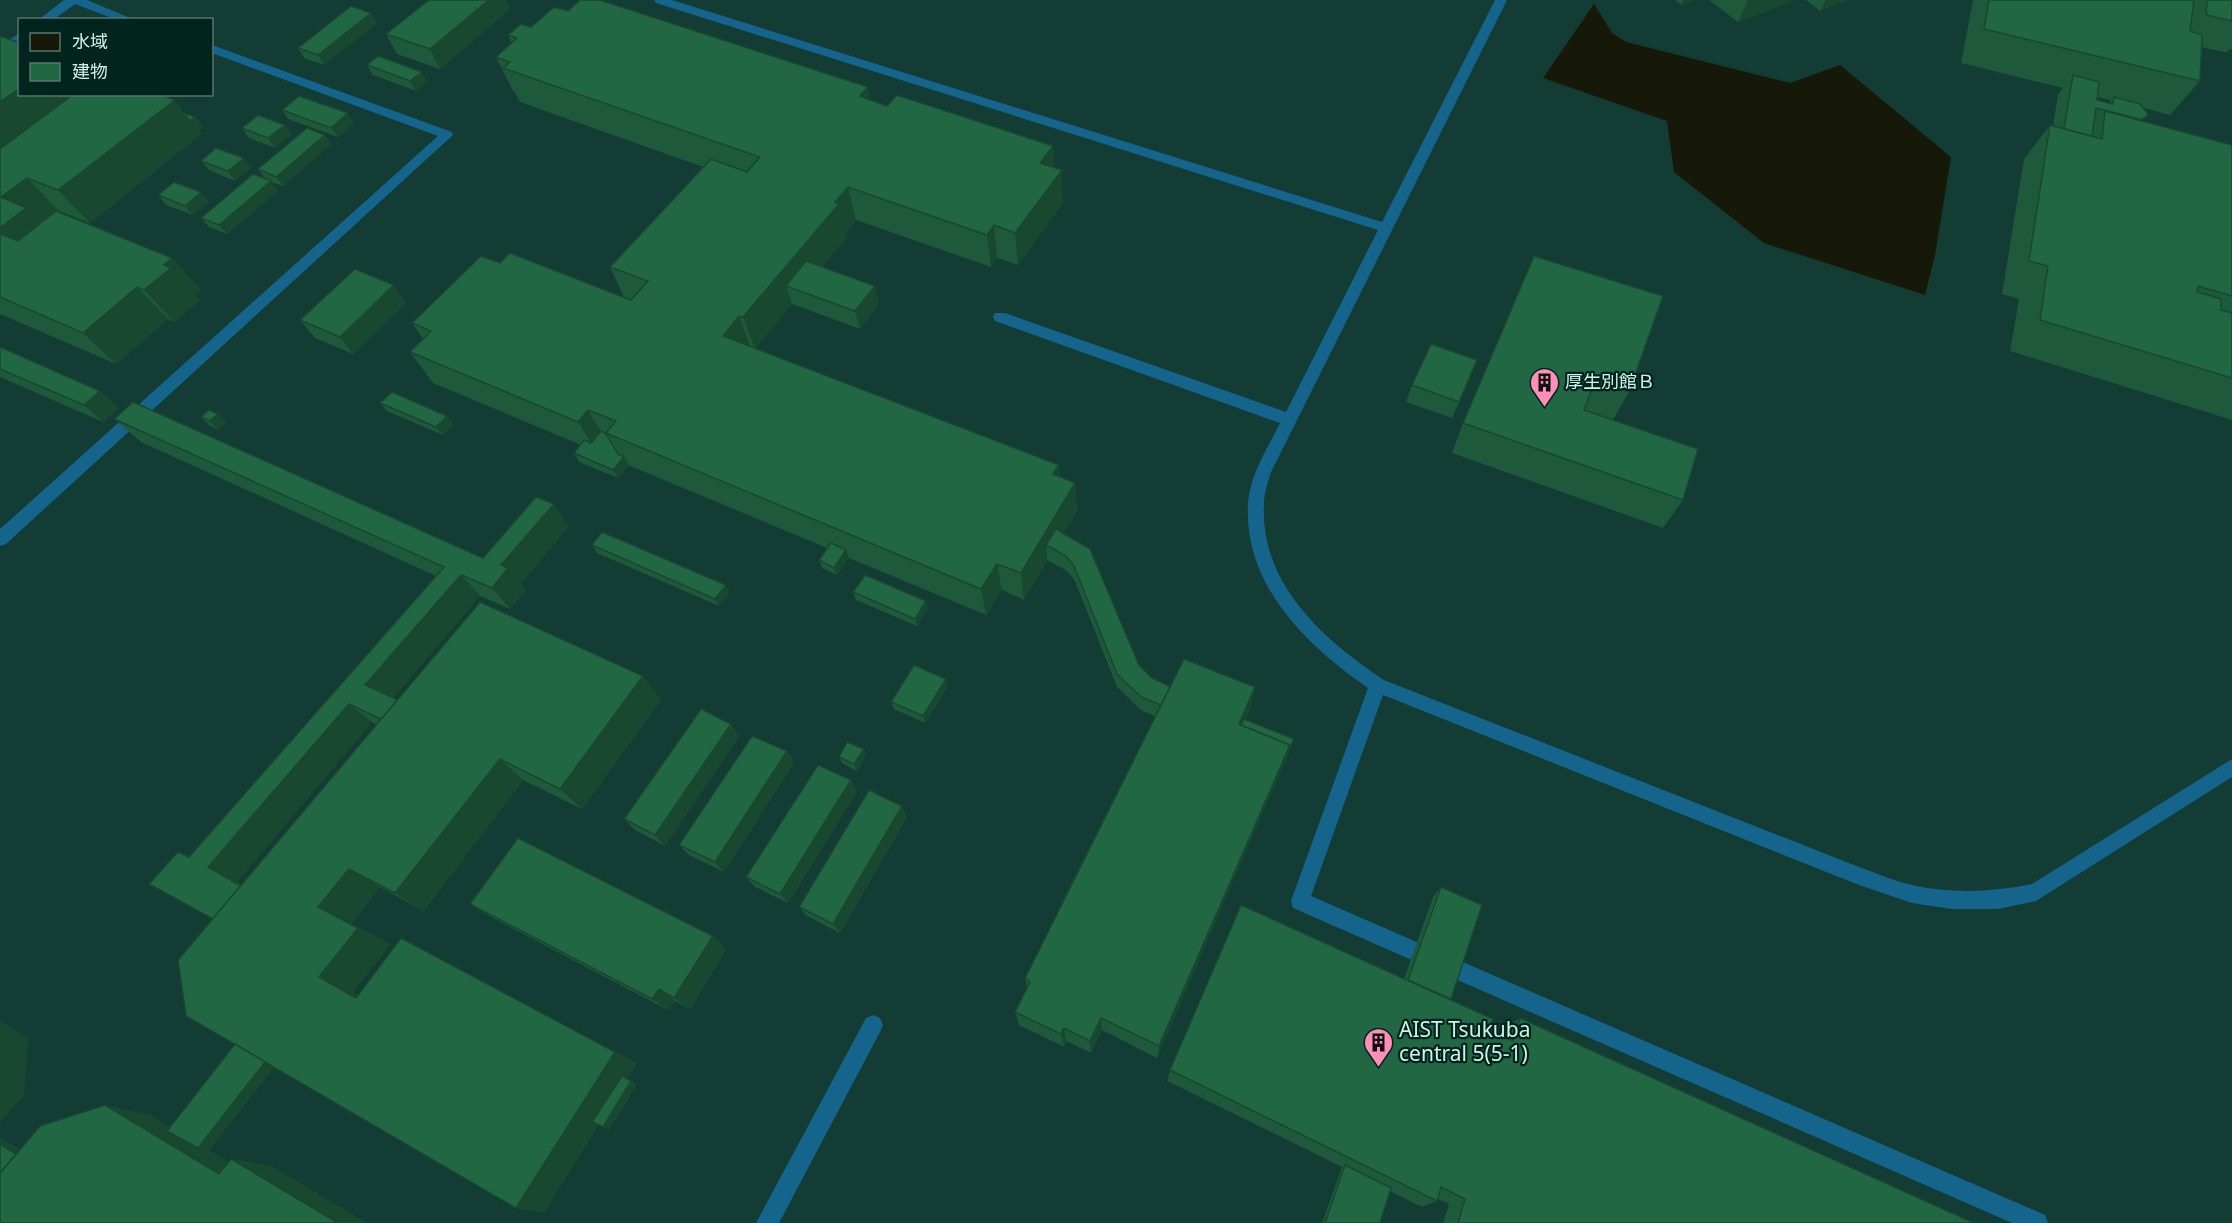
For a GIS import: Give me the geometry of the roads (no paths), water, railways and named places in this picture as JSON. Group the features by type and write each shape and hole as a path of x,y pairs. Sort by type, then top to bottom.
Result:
{"lane":[{"path":"47,18 74,0 124,18"},
{"path":"660,0 1386,228"},
{"path":"1501,0 1263,472 1256,503 1259,541 1270,577 1288,605 1314,637 1345,664 1377,685 1859,876 1912,894 1952,900 1998,900 2036,892 2232,767"},
{"path":"0,50 18,38"},
{"path":"0,539 447,135 213,50"},
{"path":"1000,317 1290,420"},
{"path":"1377,685 1300,901 2037,1223"},
{"path":"767,1223 873,1025"}],"water":[{"path":"1594,4 1612,33 1626,42 1790,83 1840,65 1951,157 1935,255 1925,295 1764,243 1674,172 1667,121 1543,78"}],"place":[{"name":"厚生別館Ｂ","path":"1544,408"},
{"name":"AIST Tsukuba central 5(5-1)","path":"1378,1068"}]}
